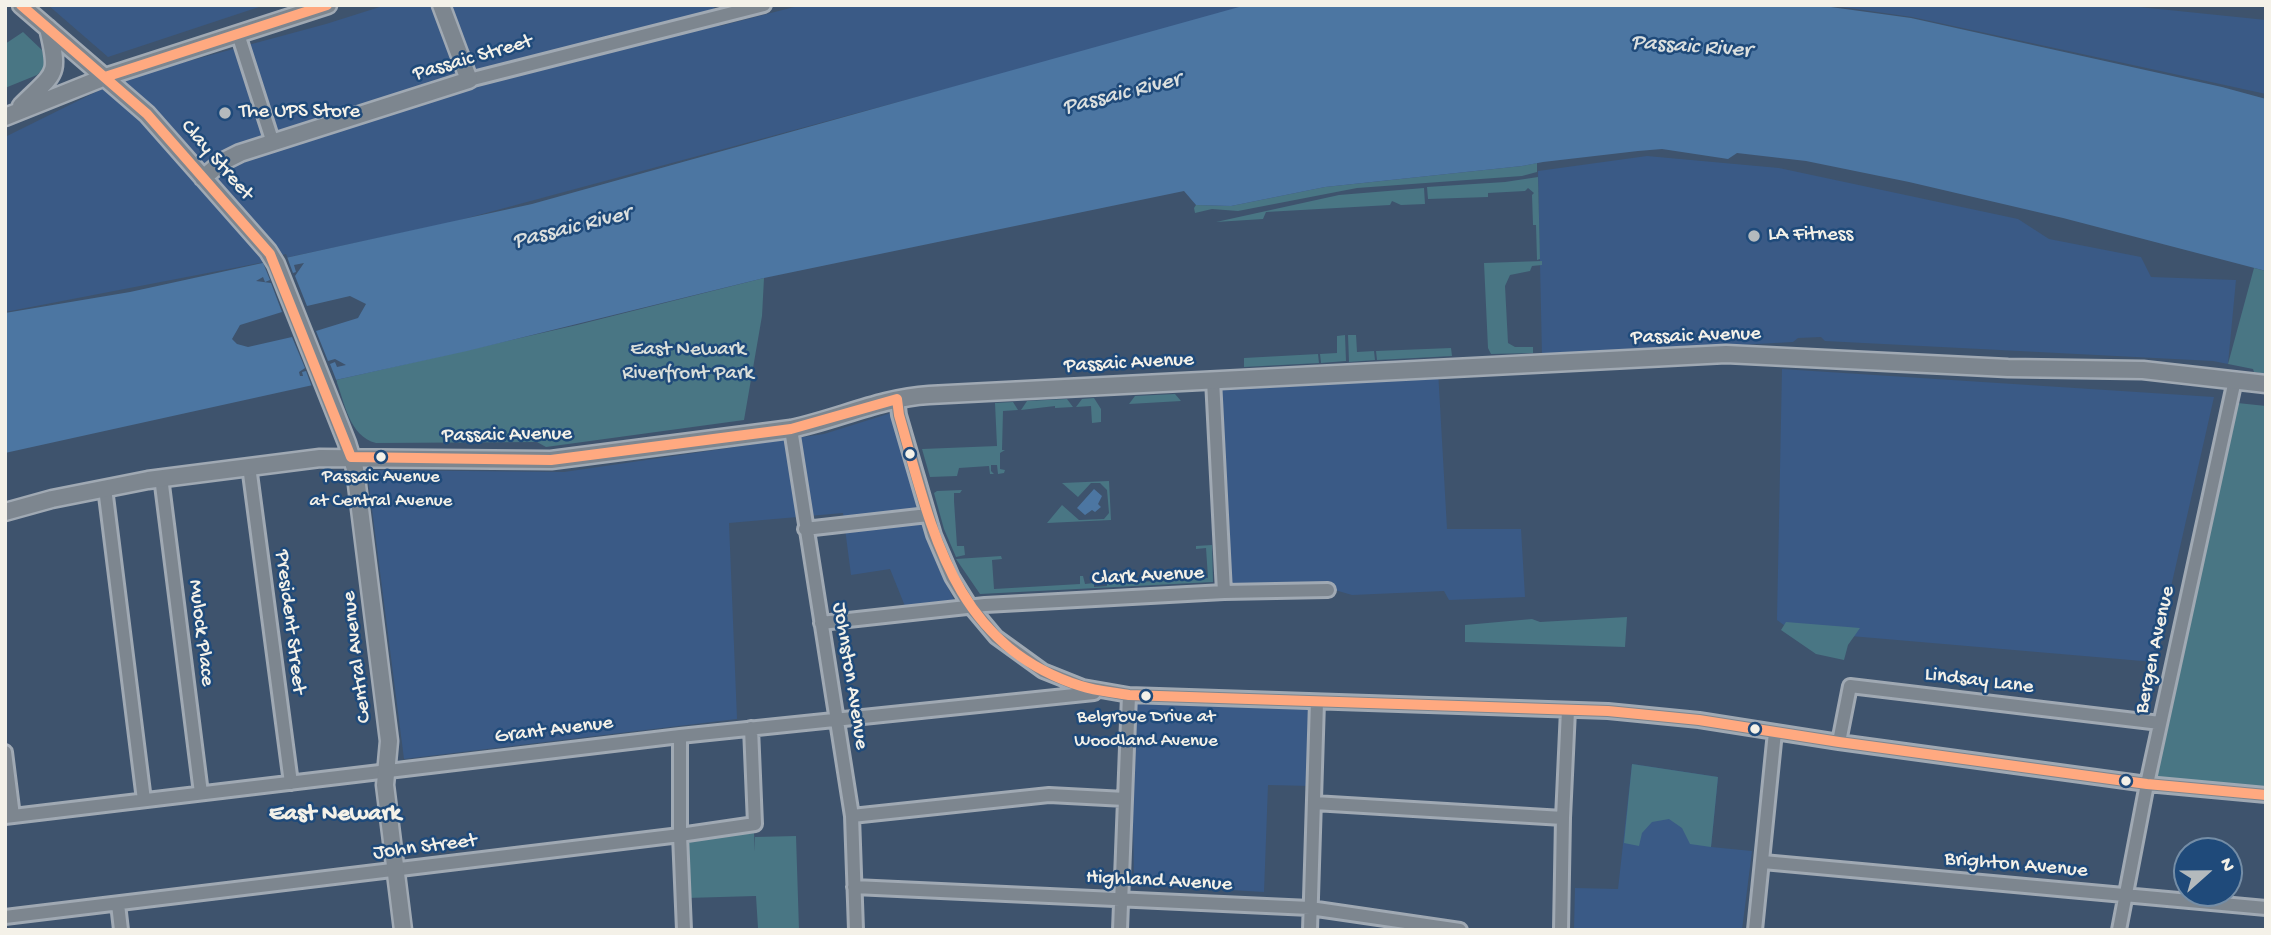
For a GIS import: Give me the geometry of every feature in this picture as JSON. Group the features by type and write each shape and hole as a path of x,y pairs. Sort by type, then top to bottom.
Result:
{"main road":[{"name":"Clay Street","path":"21,5 147,114 272,257 324,385"},
{"path":"10,115 105,77 328,5"},
{"path":"441,5 469,80"},
{"path":"10,115 50,78 54,71 56,61 48,28"},
{"name":"Passaic Street","path":"203,178 228,159 469,80"},
{"name":"Passaic Avenue","path":"5,512 161,477 320,458 551,460 791,429 897,399 1213,380 1726,354 2008,368 2143,370 2266,384"},
{"name":"Central Avenue","path":"324,385 347,443 356,477 389,741 385,785 403,930"}],"street":[{"name":"Passaic Street","path":"469,80 727,10 764,5"},
{"path":"239,34 273,143"},
{"path":"1213,380 1224,592"},
{"name":"Bergen Avenue","path":"2119,930 2160,723 2235,380"},
{"path":"897,399 899,415 928,515 952,577 970,606 996,637 1043,671 1083,687 1129,695 1608,711 1699,720 2147,785 2266,795"},
{"name":"Johnston Avenue","path":"791,429 852,816 856,930"},
{"name":"President Street","path":"249,466 291,783"},
{"name":"Mulock Place","path":"161,477 201,793"},
{"path":"105,488 144,800"},
{"path":"805,529 928,515"},
{"name":"Clark Avenue","path":"821,623 970,606 1224,592 1328,590"},
{"name":"Lindsay Lane","path":"1839,742 1850,686 2160,723"},
{"name":"Grant Avenue","path":"9,817 680,736 1108,692"},
{"path":"1120,930 1129,695"},
{"path":"1310,930 1317,702"},
{"path":"1561,930 1569,710"},
{"name":"John Street","path":"5,917 396,871 755,824 751,729"},
{"path":"1755,930 1775,732"},
{"path":"680,736 684,930"},
{"path":"5,752 9,817"},
{"path":"852,816 1049,795 1125,799"},
{"path":"1314,803 1563,818"},
{"name":"Brighton Avenue","path":"1763,862 2266,908"},
{"name":"Highland Avenue","path":"854,887 1310,908 1457,930"},
{"path":"118,904 121,930"}],"shaded area":[{"path":"48,5 265,5 108,57"},
{"path":"386,5 713,5 720,26 802,5 1258,5 449,223 5,312 5,137 122,79 326,24"},
{"path":"1828,5 2120,5 2266,20 2266,94 1912,17"},
{"path":"1647,156 1779,168 2018,219 2049,239 2141,257 2151,277 2236,280 2228,364 2213,361 1825,341 1821,337 1798,338 1793,342 1542,356 1538,171"},
{"path":"1782,369 2214,397 2154,662 1792,631 1777,620"},
{"path":"1438,370 1447,529 1521,529 1525,597 1449,600 1444,591 1352,595 1328,588 1222,594 1211,382"},
{"path":"891,413 918,510 938,567 956,604 909,616 890,569 851,575 843,513 729,523 737,719 404,759 367,470 564,472 824,434"},
{"path":"1131,698 1315,702 1312,786 1268,785 1264,892 1134,884"},
{"path":"1632,764 1718,777 1711,847 1752,851 1742,930 1574,930 1575,888 1618,889"}],"green space":[{"path":"23,32 42,50 46,66 37,75 5,88 5,44"},
{"path":"1537,163 1537,172 1522,176 1357,188 1238,211 1212,209 1195,213 1194,208 1196,205 1231,206 1325,187"},
{"path":"1538,177 1540,259 1537,260 1536,225 1533,225 1534,193 1528,188 1525,191 1488,193 1488,197 1428,199 1427,187"},
{"path":"1424,188 1425,204 1401,205 1392,201 1390,205 1266,212 1263,219 1216,222 1339,195"},
{"path":"1542,261 1542,265 1532,266 1530,271 1510,275 1505,286 1508,343 1515,347 1533,347 1533,353 1491,354 1488,348 1484,263"},
{"path":"2254,268 2266,271 2266,374 2228,364"},
{"name":"East Newark Riverfront Park","path":"764,278 762,316 744,420 546,447 537,442 376,443 367,439 354,426 336,380 577,325"},
{"path":"1345,335 1346,361 1321,363 1320,354 1337,353 1337,336"},
{"path":"1348,335 1356,335 1357,352 1374,351 1375,360 1349,362"},
{"path":"1451,348 1452,356 1377,360 1376,351"},
{"path":"1318,354 1319,363 1244,367 1244,358"},
{"path":"1472,358 1468,360 1226,371 1227,370"},
{"path":"1175,394 1181,401 1129,404 1135,396"},
{"path":"1094,398 1101,409 1101,422 1092,423 1091,406 1076,407 1082,399"},
{"path":"1067,399 1073,407 1021,410 1027,401"},
{"path":"1013,402 1018,410 1003,411 1002,450 1005,450 1000,453 1000,469 1005,470 1004,473 998,474 997,465 991,465 994,474 990,474 989,466 959,468 957,476 930,477 922,449 997,446 995,403"},
{"path":"2228,402 2266,406 2266,796 2143,785"},
{"path":"1109,481 1111,520 1047,523 1062,505 1079,520 1104,519 1109,513 1107,490 1100,483 1091,483 1078,497 1062,483"},
{"path":"962,490 960,493 954,493 954,501 957,546 964,546 965,555 956,557 944,529 934,493"},
{"path":"1212,545 1213,582 980,594 956,559 1001,556 1002,559 992,560 994,589 1080,584 1080,576 1083,576 1085,584 1094,583 1094,587 1115,582 1115,576 1119,574 1120,583 1208,578 1206,548 1196,549 1196,546"},
{"path":"1627,617 1625,647 1465,642 1465,625 1532,619 1540,622"},
{"path":"1786,622 1860,628 1848,645 1844,660 1816,654 1781,630"},
{"path":"1632,764 1718,777 1711,847 1690,844 1682,828 1669,819 1652,822 1642,833 1639,846 1624,843"},
{"path":"754,833 755,852 755,837 796,836 799,930 742,930 758,928 756,896 686,898 686,838"}],"water":[{"name":"Passaic River","path":"1254,5 1816,5 1911,18 2222,87 2266,99 2266,271 2063,218 1806,161 1737,153 1728,159 1662,149 1325,187 1231,206 1196,205 1184,191 764,278 467,351 5,453 5,313 130,292 532,204"},
{"path":"1094,489 1102,496 1098,504 1101,507 1085,515 1077,508"}],"pier":[{"path":"286,254 293,273 296,272 294,265 304,263 295,276 307,306 350,296 366,304 358,318 316,331 328,361 335,359 346,365 337,367 335,362 330,364 337,382 312,387 306,371 300,376 299,372 305,368 292,337 248,347 237,344 232,339 240,325 282,312 271,283 256,281 263,277 265,282 270,280 262,260"}],"transit line":[{"path":"21,5 147,114 270,254 351,457 551,460 791,429 897,399 911,458 937,540 954,578 975,612 1003,642 1037,667 1087,688 1129,695 1608,711 1699,720 2147,784 2266,795"},
{"path":"105,77 327,5"}],"place":[{"name":"The UPS Store","path":"225,113"},
{"name":"LA Fitness","path":"1754,236"},
{"name":"Passaic Avenue at Central Avenue","path":"381,457"},
{"name":"Belgrove Drive at Woodland Avenue","path":"1146,696"}],"district":[{"name":"East Newark","path":"335,815"}]}
